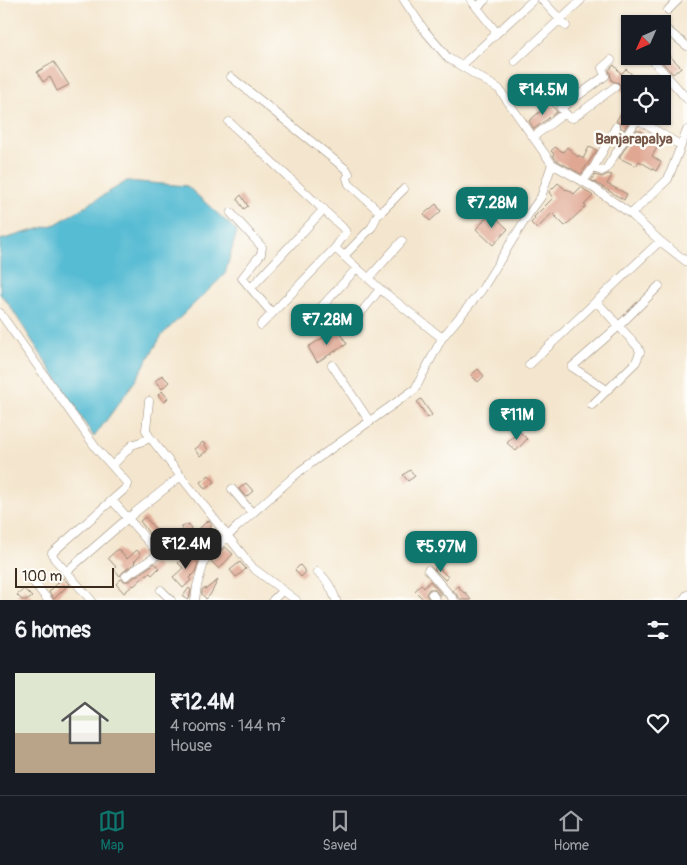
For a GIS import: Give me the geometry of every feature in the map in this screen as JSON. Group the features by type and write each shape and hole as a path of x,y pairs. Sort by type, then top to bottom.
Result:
{"street":[{"path":"404,0 425,31 448,58 499,89 552,164 583,181 631,214 660,241 687,262"},
{"path":"471,0 497,33"},
{"path":"477,8 485,0"},
{"path":"461,66 533,0"},
{"path":"542,0 566,26"},
{"path":"515,61 581,0"},
{"path":"668,10 678,0"},
{"path":"671,33 687,46"},
{"path":"611,60 602,68 605,76 561,108 569,117 573,118 615,87"},
{"path":"657,65 687,99"},
{"path":"231,77 347,170 349,184 381,212"},
{"path":"533,137 565,113"},
{"path":"229,122 346,232 335,248 261,325"},
{"path":"594,167 602,171 606,169 633,125"},
{"path":"648,125 680,145"},
{"path":"583,181 594,167 616,127"},
{"path":"631,214 668,179 687,130"},
{"path":"195,600 205,559 252,513 300,471 415,389 442,338 481,291 541,197 552,164"},
{"path":"344,256 372,227 381,212 404,189"},
{"path":"251,288 324,210"},
{"path":"232,213 262,247 261,254 242,278 272,313"},
{"path":"369,278 402,240"},
{"path":"529,365 660,241"},
{"path":"335,248 380,289 442,338"},
{"path":"302,328 358,268"},
{"path":"607,390 572,367 619,326 659,286"},
{"path":"348,329 380,289"},
{"path":"592,405 636,362 640,352 638,347 596,301"},
{"path":"0,313 91,442 128,484 127,487 53,551 53,556 91,600"},
{"path":"332,365 370,422"},
{"path":"149,401 146,430 151,438 253,568 296,600"},
{"path":"112,466 132,445 151,438"},
{"path":"66,572 128,518 181,476"},
{"path":"232,489 252,513"},
{"path":"112,500 159,554"},
{"path":"126,576 159,554 194,538 198,538 212,552"},
{"path":"428,570 454,600"},
{"path":"317,572 329,584 336,600"},
{"path":"31,579 48,600"},
{"path":"161,590 171,600"},
{"path":"273,600 282,591"},
{"path":"683,600 687,595"}],"water":[{"path":"127,181 187,186 237,231 225,274 162,335 135,381 94,437 8,303 0,294 0,240 56,224"}],"building":[{"path":"671,57 681,67 673,74 665,65 671,65"},
{"path":"54,62 69,85 57,91 50,77 43,82 37,72"},
{"path":"614,65 621,74 626,69 632,75 621,75 621,90 619,83 612,81 609,70"},
{"path":"550,103 557,112 534,129 529,121"},
{"path":"621,113 621,125 627,125 624,130 620,124 616,121"},
{"path":"637,129 660,143 652,156 661,162 656,171 639,161 636,166 619,158"},
{"path":"555,147 563,152 567,147 583,159 589,147 597,150 581,174 556,160 551,151"},
{"path":"608,174 612,175 607,184 627,194 624,200 591,180 595,175 602,177"},
{"path":"558,183 574,194 581,187 593,196 584,205 586,206 565,226 552,213 537,229 531,223 534,217 553,198 549,192"},
{"path":"241,195 248,206 244,209 237,199"},
{"path":"436,204 441,211 430,221 424,214"},
{"path":"491,213 508,229 493,245 476,229"},
{"path":"338,329 347,344 317,362 308,347"},
{"path":"478,369 484,376 478,382 471,375"},
{"path":"162,375 169,382 162,389 155,381"},
{"path":"162,391 168,398 164,402 158,395"},
{"path":"421,399 432,415 428,418 417,402"},
{"path":"519,431 527,439 516,451 507,443"},
{"path":"203,442 208,450 200,456 194,449"},
{"path":"410,470 415,476 408,481 403,475"},
{"path":"209,475 215,482 205,489 200,482"},
{"path":"246,483 253,491 246,497 239,489"},
{"path":"145,517 158,532 152,537 140,521"},
{"path":"208,520 212,525 209,528 218,538 212,544 202,534 196,532"},
{"path":"189,524 192,532 185,535 181,527"},
{"path":"225,547 233,554 219,569 211,561"},
{"path":"118,549 127,559 137,550 141,555 120,576 114,569 116,567 108,558"},
{"path":"189,553 198,563 195,572 189,578 191,580 183,588 173,577 183,568 178,563"},
{"path":"240,562 246,569 236,577 230,570"},
{"path":"155,563 159,568 152,575 149,572 124,593 116,584 121,579 129,581"},
{"path":"300,565 306,572 301,577 295,570"},
{"path":"437,566 448,577 445,580 434,569"},
{"path":"63,578 69,584 54,599 49,592"},
{"path":"218,580 206,599 202,594 202,590"},
{"path":"430,581 441,594 440,596 434,589 429,589 426,594 429,600 424,600 415,591 421,584 424,588"},
{"path":"458,586 471,600 461,600 453,590"},
{"path":"189,588 191,590 188,600 183,596"},
{"path":"24,589 32,597 28,600 22,600 17,595"}],"district":[{"name":"Banjarapalya","path":"634,139"}]}
